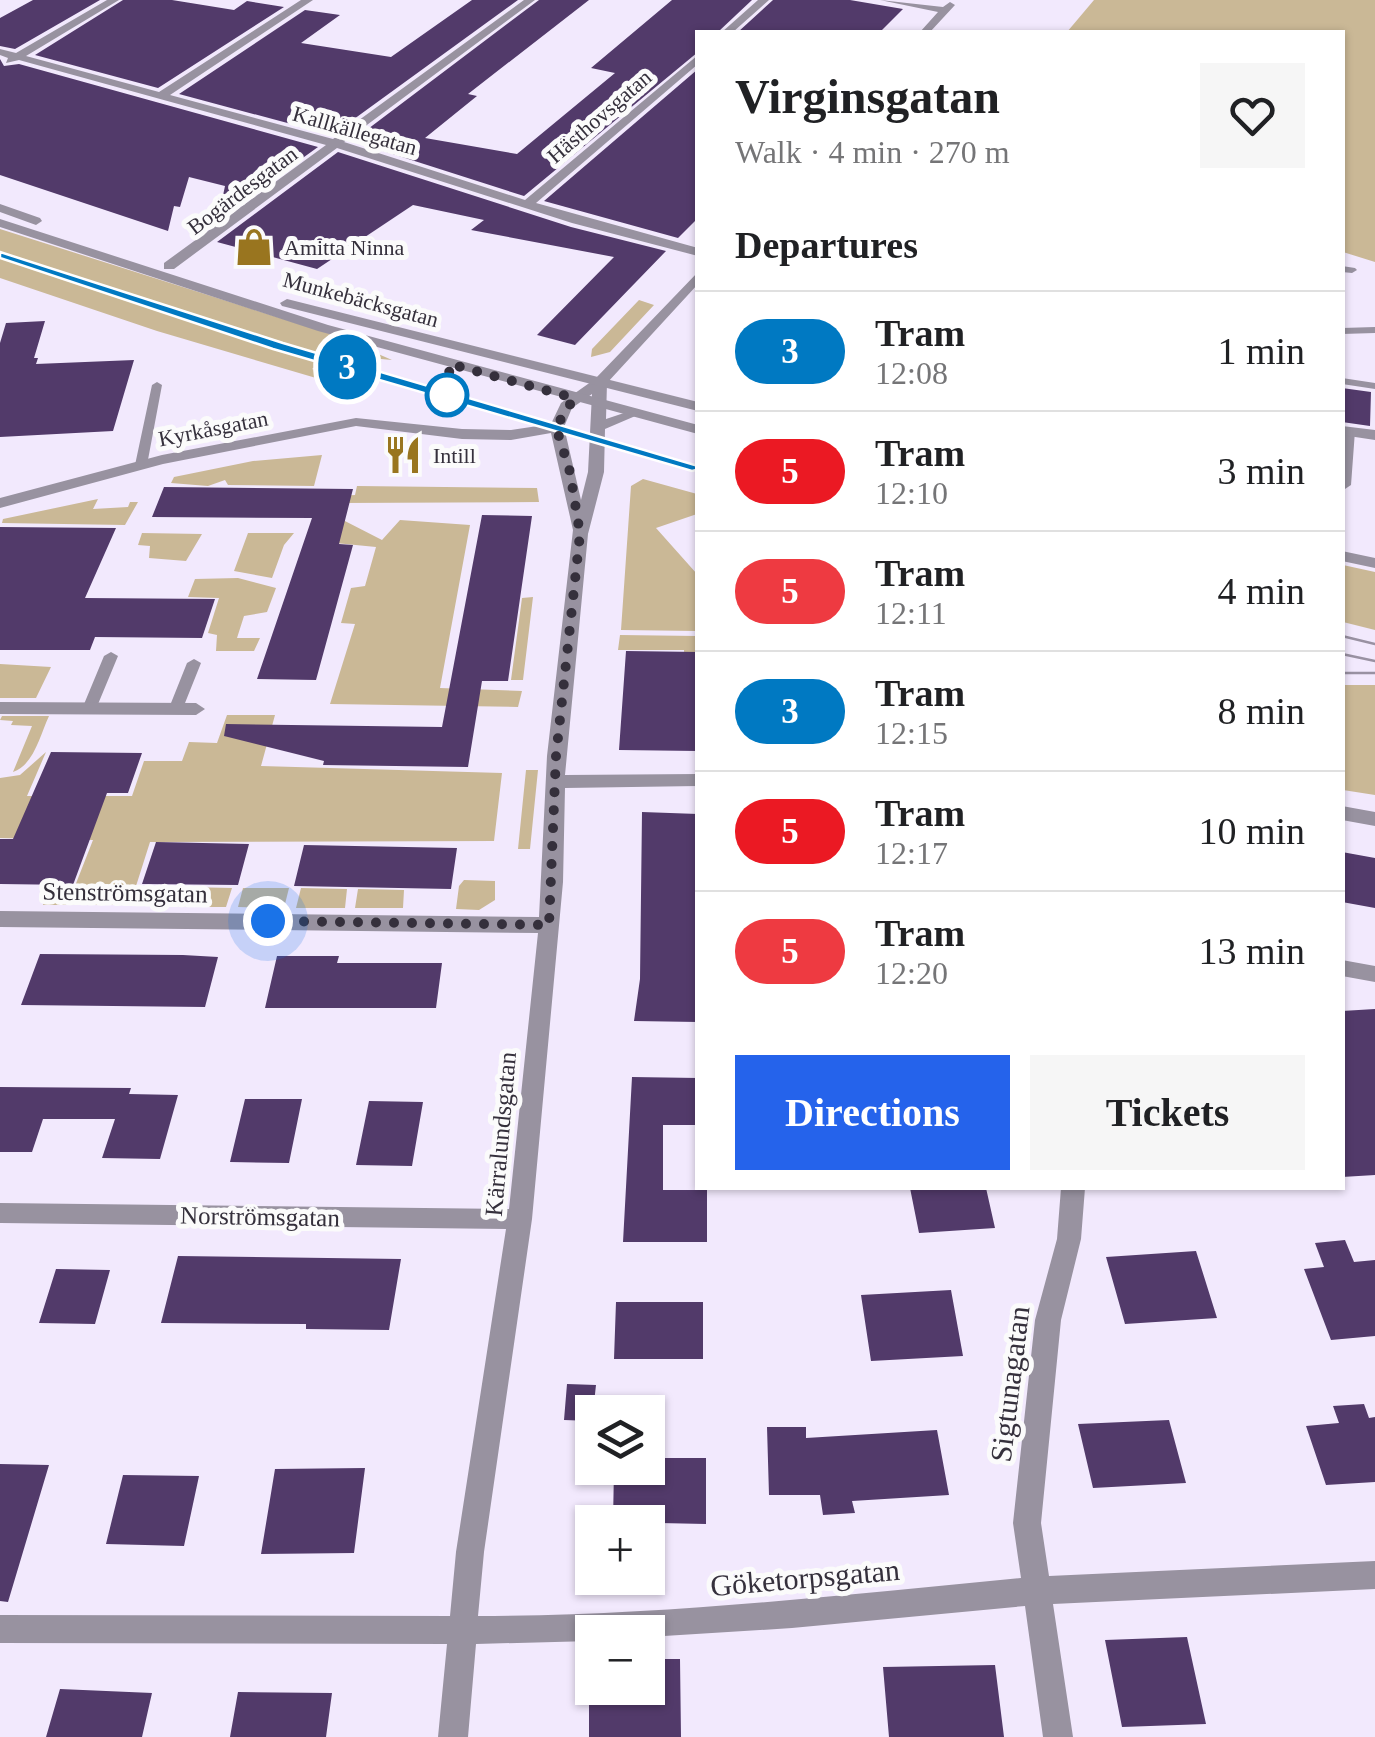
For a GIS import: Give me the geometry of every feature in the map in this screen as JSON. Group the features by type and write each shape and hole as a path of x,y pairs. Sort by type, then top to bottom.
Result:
{"street":[{"path":"0,67 114,0"},
{"path":"159,97 308,0"},
{"name":"Bogärdesgatan","path":"169,266 530,0"},
{"path":"729,30 764,0"},
{"path":"885,0 946,10"},
{"path":"927,30 955,0"},
{"name":"Kallkällegatan","path":"0,52 338,144 526,204 695,251"},
{"name":"Hästhovsgatan","path":"526,204 695,61"},
{"name":"Munkebäcksgatan","path":"0,208 169,266 360,323 695,405"},
{"name":"Munkebäcksgatan","path":"0,223 264,310 695,429"},
{"path":"556,427 574,398 600,382 695,279"},
{"name":"Kärralundsgatan","path":"453,1737 470,1552 520,1219 549,925 556,756 580,534 596,472 600,382"},
{"path":"596,427 633,414"},
{"name":"Kyrkåsgatan","path":"0,502 141,465 356,422 462,434 511,435 556,427"},
{"name":"Kärralundsgatan","path":"556,427 570,472 580,534"},
{"path":"1346,431 1375,436"},
{"path":"1345,557 1375,563"},
{"path":"0,708 186,709"},
{"path":"557,782 695,780"},
{"path":"1345,814 1375,819"},
{"name":"Stenströmsgatan","path":"0,918 549,925"},
{"path":"1345,969 1375,974"},
{"name":"Sigtunagatan","path":"1058,1737 1027,1523 1048,1320 1069,1239 1073,1190"},
{"name":"Norströmsgatan","path":"0,1213 520,1219"},
{"name":"Göketorpsgatan","path":"0,1629 530,1630 792,1614 1036,1591 1375,1575"}],"lane":[{"path":"1345,331 1375,330"},
{"path":"1345,381 1375,386"},
{"path":"141,465 157,384"},
{"path":"1345,485 1346,431"},
{"path":"89,709 111,656"},
{"path":"186,709 194,662"}],"shaded area":[{"path":"1094,0 1375,0 1375,262 1345,253 1345,30 1069,30"},
{"path":"0,229 337,336 392,360 381,359 369,370 325,359 312,369 330,375 328,379 357,382 350,388 157,331 0,278"},
{"path":"639,300 654,305 610,352 591,357 592,349"},
{"path":"322,455 314,486 228,485 225,480 208,486 171,483 174,477 253,461"},
{"path":"643,479 695,493 695,515 656,528 695,572 695,631 621,630 631,486"},
{"path":"357,486 537,488 539,502 339,503 340,496 355,495"},
{"path":"98,499 93,509 128,507 130,502 138,502 125,525 2,523 3,519"},
{"path":"341,519 382,540 400,520 470,525 440,688 522,691 518,707 330,704 355,624 341,623 351,588 365,586 376,547 315,541"},
{"path":"142,533 202,534 186,561 149,558 150,546 138,545"},
{"path":"248,533 294,533 284,545 272,578 234,571"},
{"path":"1345,565 1375,572 1375,630 1345,622"},
{"path":"238,578 276,588 267,612 244,616 237,638 260,638 254,651 216,651 217,635 208,633 219,598 188,597 195,579"},
{"path":"533,597 523,680 511,680 522,598"},
{"path":"620,635 695,636 695,726 685,726 684,650 618,650"},
{"path":"0,664 51,667 36,698 0,698"},
{"path":"1345,685 1375,685 1375,795 1345,790"},
{"path":"227,715 275,715 261,766 502,773 494,841 150,842 130,905 43,905 49,887 75,886 93,840 0,838 0,778 20,775 46,752 27,796 132,796 144,761 182,761 189,742 217,743"},
{"path":"2,716 49,716 31,756 13,772 32,726 11,725 13,721 0,720"},
{"path":"526,770 538,770 530,849 518,849"},
{"path":"464,880 495,881 495,900 479,910 456,909 459,886"},
{"path":"185,887 232,888 226,907 178,907"},
{"path":"243,888 289,888 284,908 238,907"},
{"path":"301,888 347,889 345,908 296,908"},
{"path":"358,889 404,890 403,908 355,908"}],"building":[{"path":"33,0 100,0 15,49 0,46 0,18"},
{"path":"123,0 172,0 234,10 247,1 284,7 158,88 35,55"},
{"path":"472,0 518,0 332,135 179,94 305,10 340,15 301,43 391,57"},
{"path":"539,0 589,0 468,94 477,96 425,138 517,154 615,73 591,68 672,0 752,0 720,30 695,30 695,54 524,196 352,141"},
{"path":"773,0 850,0 903,9 882,30 740,30"},
{"path":"0,59 4,66 19,64 318,147 218,219 225,186 189,177 180,207 174,206 168,231 0,175"},
{"path":"695,72 695,221 678,238 544,201"},
{"path":"338,152 571,227 666,251 575,345 537,335 614,257 471,230 484,220 413,205 317,269 217,242"},
{"path":"45,321 34,358 38,358 36,364 134,360 113,431 0,437 0,343 6,323"},
{"path":"1345,388 1371,392 1370,426 1345,422"},
{"path":"164,487 353,489 339,544 353,545 316,680 257,679 312,518 152,517"},
{"path":"482,515 532,516 508,681 482,681 468,767 323,765 324,761 224,736 226,724 442,727"},
{"path":"0,527 116,528 85,598 215,599 202,638 95,637 90,650 0,650"},
{"path":"626,651 695,652 695,751 619,750"},
{"path":"51,752 142,753 128,793 107,793 73,885 0,884 0,839 13,839"},
{"path":"642,812 695,814 695,1022 634,1021 640,979"},
{"path":"156,842 249,844 238,885 142,884"},
{"path":"304,845 457,848 451,889 294,886"},
{"path":"1345,853 1375,858 1375,908 1345,903"},
{"path":"40,954 218,957 205,1007 21,1005"},
{"path":"277,956 339,956 337,963 442,963 436,1008 265,1008"},
{"path":"1375,1009 1375,1175 1345,1177 1345,1011"},
{"path":"632,1077 695,1078 695,1125 663,1125 663,1190 707,1190 707,1242 623,1242"},
{"path":"0,1087 131,1088 129,1094 178,1095 160,1159 102,1158 115,1119 43,1119 32,1152 0,1152"},
{"path":"245,1099 302,1099 289,1163 230,1162"},
{"path":"369,1101 423,1102 412,1166 356,1165"},
{"path":"910,1190 986,1190 995,1228 919,1233"},
{"path":"1345,1240 1354,1262 1375,1260 1375,1336 1331,1340 1304,1269 1324,1267 1315,1243"},
{"path":"1196,1251 1217,1318 1125,1324 1106,1257"},
{"path":"178,1256 401,1259 389,1330 306,1329 306,1324 161,1323"},
{"path":"56,1269 110,1270 95,1324 39,1323"},
{"path":"951,1290 963,1356 871,1361 861,1295"},
{"path":"616,1302 703,1302 703,1359 614,1359"},
{"path":"567,1384 596,1385 595,1395 575,1395 575,1420 564,1420"},
{"path":"1364,1404 1369,1418 1375,1417 1375,1482 1326,1485 1306,1426 1339,1423 1333,1406"},
{"path":"1169,1420 1186,1483 1093,1488 1078,1424"},
{"path":"767,1427 806,1427 806,1438 937,1430 949,1495 852,1501 855,1513 823,1515 820,1495 769,1495"},
{"path":"665,1458 706,1458 706,1524 665,1523 665,1505 613,1505 614,1485 665,1485"},
{"path":"0,1464 49,1465 8,1602 0,1601"},
{"path":"365,1468 354,1553 261,1554 275,1469"},
{"path":"123,1475 199,1476 184,1546 106,1544"},
{"path":"1187,1637 1206,1724 1122,1727 1105,1640"},
{"path":"665,1659 680,1659 681,1737 589,1737 589,1705 665,1705"},
{"path":"995,1665 1004,1737 889,1737 883,1667"},
{"path":"60,1689 152,1693 142,1737 46,1737"},
{"path":"238,1692 332,1693 326,1737 230,1737"}],"tram line":[{"path":"0,255 251,338 695,467"},
{"name":"3","path":"0,255 278,346 695,467"},
{"path":"1345,637 1375,644"},
{"path":"1345,655 1375,661"},
{"path":"1345,673 1375,673"}],"place":[{"name":"Amitta Ninna","path":"254,247"},
{"name":"Intill","path":"403,455"}],"route":[{"path":"268,921 549,925 556,756 580,534 570,472 556,427 574,398 450,364 447,395"}]}
